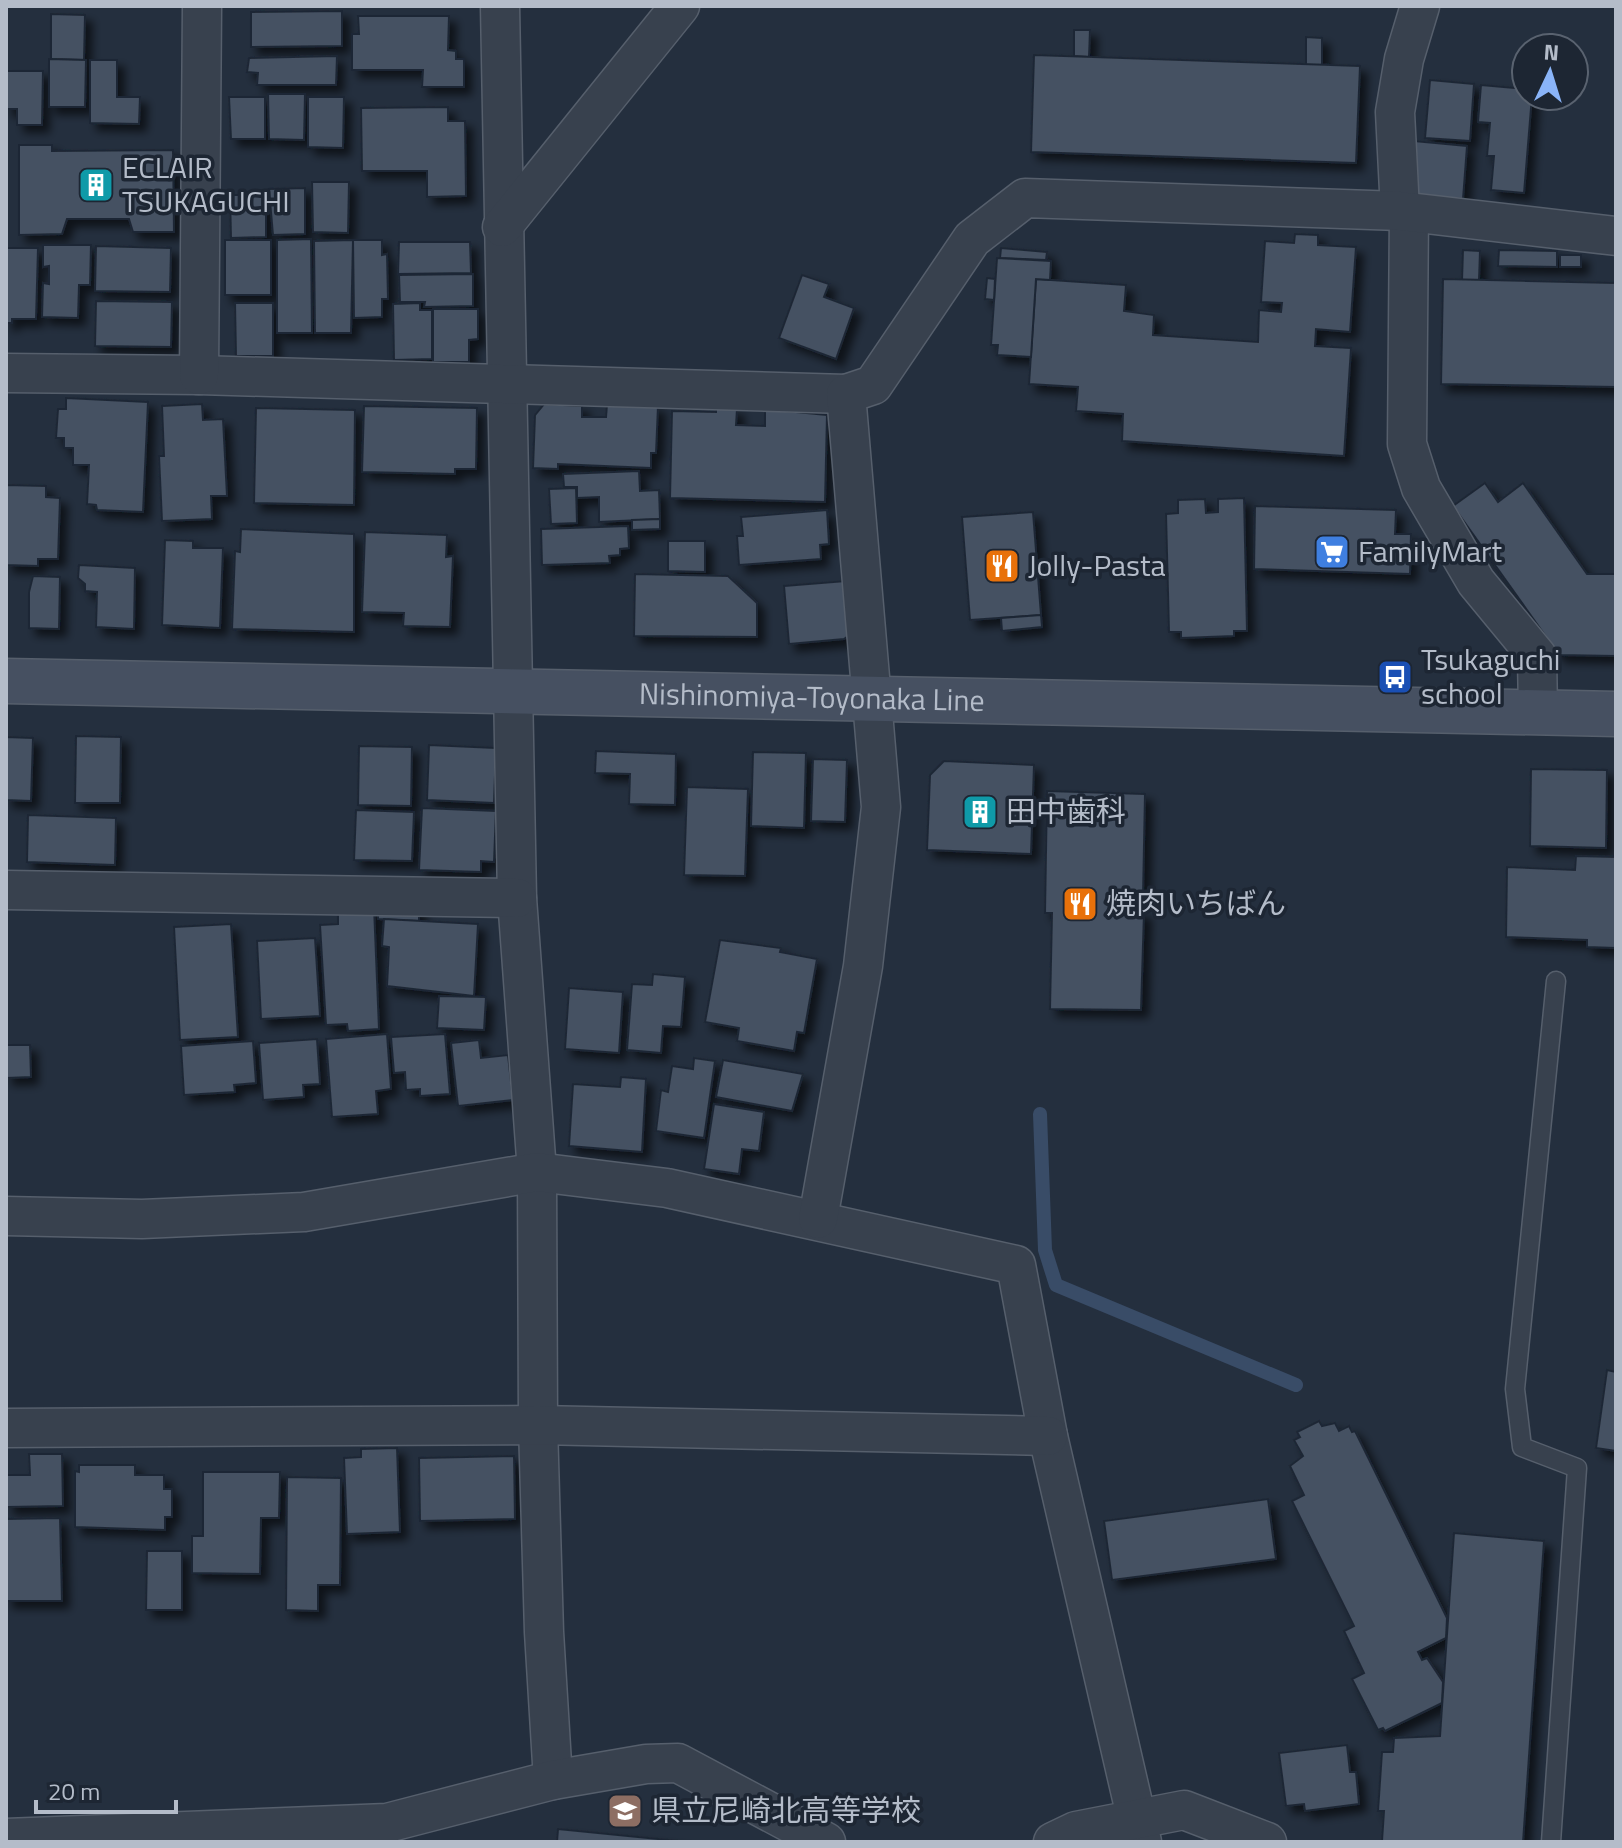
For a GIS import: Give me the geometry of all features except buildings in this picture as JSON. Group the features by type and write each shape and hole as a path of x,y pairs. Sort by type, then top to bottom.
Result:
{"main road":[{"name":"Nishinomiya-Toyonaka Line","path":"6,681 1616,714"}],"street":[{"path":"199,375 202,6"},
{"path":"500,6 517,898 537,1172 538,1425 544,1632 553,1780"},
{"path":"502,227 680,6"},
{"path":"1420,6 1404,59 1395,112 1404,212 1407,444 1421,488 1476,582 1537,656 1538,712"},
{"path":"6,373 199,375 846,394 873,385 972,239 1025,198 1404,212 1616,236"},
{"path":"818,1219 863,966 881,807 846,394"},
{"path":"6,890 517,898"},
{"path":"6,1216 142,1219 304,1212 537,1172 667,1188 1016,1265 1048,1436 1124,1776 1140,1829"},
{"path":"6,1428 538,1425 1048,1436"},
{"path":"6,1838 387,1823 553,1780 646,1764 678,1763 826,1842"},
{"path":"1053,1842 1076,1831 1140,1829 1184,1810 1267,1842"}],"lane":[{"path":"1551,1842 1577,1468 1522,1447 1515,1389 1556,981"}],"waterway":[{"path":"1040,1114 1045,1250 1056,1285 1296,1385"}],"place":[{"name":"ECLAIR TSUKAGUCHI","path":"96,185"},
{"name":"FamilyMart","path":"1332,552"},
{"name":"Jolly-Pasta","path":"1002,566"},
{"name":"Tsukaguchi school","path":"1395,677"},
{"name":"田中歯科","path":"980,812"},
{"name":"焼肉いちばん","path":"1080,904"},
{"name":"県立尼崎北高等学校","path":"625,1811"}]}
